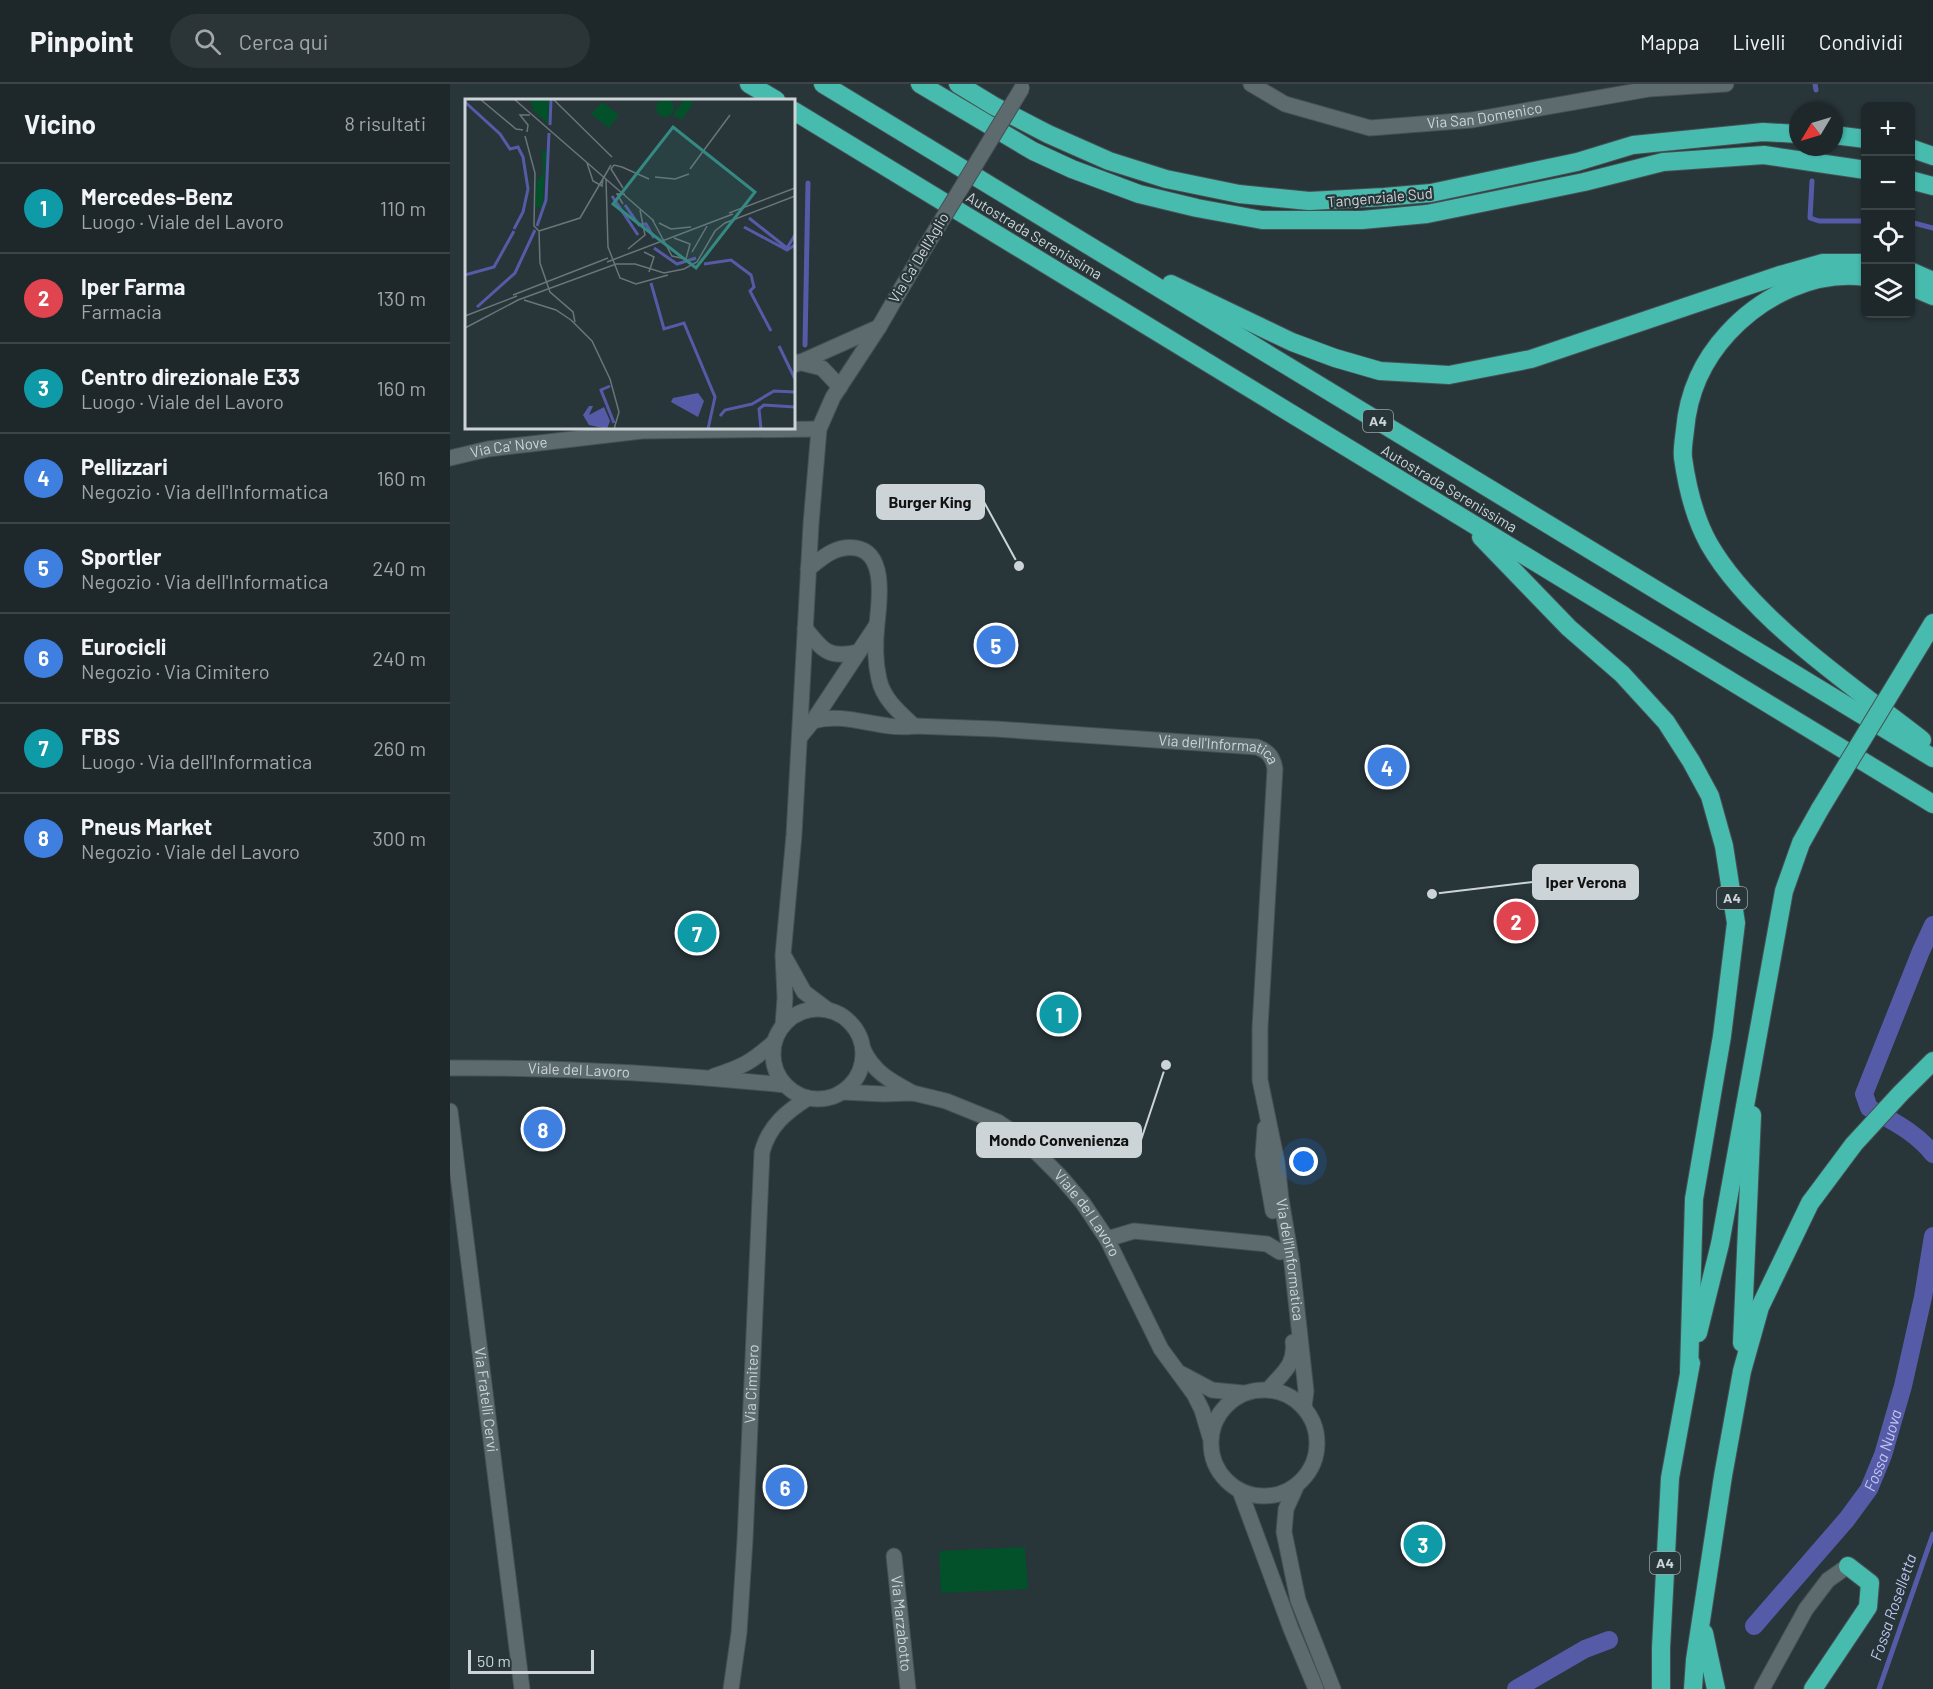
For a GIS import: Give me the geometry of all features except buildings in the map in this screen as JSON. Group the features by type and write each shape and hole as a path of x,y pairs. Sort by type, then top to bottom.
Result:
{"highway":[{"path":"749,84 774,99"},
{"name":"Autostrada Serenissima","path":"824,84 1933,758"},
{"name":"Tangenziale Sud","path":"920,84 1033,151 1072,170 1139,194 1262,220 1362,220 1427,214 1584,182 1663,162 1764,154 1861,169"},
{"name":"Tangenziale Sud","path":"958,84 1048,134 1109,161 1166,179 1239,194 1309,201 1431,193 1577,162 1633,145 1763,132 1789,133"},
{"name":"Autostrada Serenissima","path":"795,112 1933,804"},
{"path":"1843,136 1861,138"},
{"path":"1915,149 1933,156"},
{"path":"1915,181 1933,186"},
{"name":"A4","path":"1107,256 1195,294 1292,342 1335,358 1380,371 1449,375 1531,359 1823,263 1861,263"},
{"path":"1915,273 1933,281"},
{"path":"1861,277 1830,277 1801,285 1770,298 1741,318 1714,347 1699,375 1687,411 1683,456 1692,502 1708,543 1738,586 1824,664 1933,748"},
{"path":"1915,288 1933,297"},
{"name":"A4","path":"1463,518 1569,628 1622,674 1666,722 1710,796 1724,846 1736,923 1722,1036 1694,1199 1689,1372"},
{"name":"A4","path":"1661,1689 1660,1648 1670,1478 1689,1372 1720,1244 1784,891 1801,843 1820,808 1933,623"},
{"name":"A4","path":"1742,1371 1747,1211 1757,1033"},
{"name":"A4","path":"1693,1689 1742,1371 1760,1307 1810,1203 1854,1144 1933,1062"},
{"path":"1814,1689 1868,1607 1870,1584 1848,1566"},
{"path":"1702,1619 1706,1689"},
{"name":"A4","path":"1702,1619 1716,1689"},
{"name":"A4","path":"1652,1689 1660,1648"}],"street":[{"name":"Via San Domenico","path":"1251,84 1286,104 1370,128 1472,120 1649,89 1726,84"},
{"name":"Via Ca' Dell'Aglio","path":"819,429 840,387 879,327 1023,86"},
{"path":"796,364 879,327"},
{"path":"796,364 822,368 840,387"},
{"path":"783,1025 785,998 783,955 794,835 808,569 819,429"},
{"name":"Via Ca' Nove","path":"450,458 488,450 646,430 819,429"},
{"path":"808,569 828,554 844,547 860,548 874,560 879,576 876,664 879,682 887,698 914,726"},
{"path":"800,737 877,625"},
{"path":"806,628 817,643 832,655 844,656 858,652"},
{"name":"Via dell'Informatica","path":"813,721 838,717 900,728 914,726 996,729 1257,747 1267,751 1273,760 1275,769 1260,1028 1260,1080 1278,1162 1281,1199 1292,1264 1306,1391 1304,1407"},
{"path":"783,955 804,992 828,1010"},
{"path":"783,1025 792,1016 803,1011 828,1010"},
{"name":"Viale del Lavoro","path":"828,1010 840,1015 851,1024 869,1062 875,1068 887,1079 913,1093"},
{"name":"Viale del Lavoro","path":"708,1078 744,1066 754,1060 774,1042 783,1025"},
{"path":"774,1042 774,1065 785,1085"},
{"path":"842,1092 858,1073 862,1061 862,1048"},
{"name":"Viale del Lavoro","path":"450,1068 528,1067 708,1078 785,1085 795,1093 819,1099 842,1092 913,1093 978,1112 1022,1138 1068,1185 1107,1239 1161,1349 1194,1394 1202,1410 1210,1437 1211,1454 1217,1469 1240,1491 1291,1629 1316,1689"},
{"name":"Via Cimitero","path":"731,1689 739,1634 745,1540 762,1152 765,1141 777,1123 786,1113 808,1098"},
{"name":"Via Fratelli Cervi","path":"450,1111 522,1689"},
{"name":"Via dell'Informatica","path":"1266,1113 1263,1155 1294,1351 1291,1365 1269,1389"},
{"path":"1107,1239 1134,1231 1267,1244 1280,1252"},
{"name":"Viale del Lavoro","path":"1177,1371 1212,1390 1243,1393 1269,1389"},
{"path":"1269,1389 1294,1398 1304,1407 1316,1429 1318,1441 1316,1458 1308,1474 1296,1487 1286,1509 1284,1532 1298,1600 1333,1689"},
{"path":"1210,1437 1224,1406 1243,1393"},
{"path":"1240,1491 1254,1496 1268,1497 1296,1487"},
{"name":"Via Marzabotto","path":"894,1556 908,1689"},
{"path":"1762,1689 1806,1610 1828,1580 1848,1566"}],"green space":[{"path":"1025,1547 1028,1589 941,1593 939,1551"}],"waterway":[{"name":"Fossa Roselletta","path":"1815,84 1816,90"},
{"name":"Fossa Roselletta","path":"1812,181 1810,218 1819,221 1861,221"},
{"path":"805,345 808,183"},
{"name":"Fossa Roselletta","path":"1915,223 1933,228"},
{"name":"Fossa Nuova","path":"1933,925 1864,1094 1869,1108 1911,1133 1933,1154"},
{"name":"Fossa Nuova","path":"1754,1626 1847,1519 1869,1489 1883,1455 1903,1386 1923,1297 1933,1236"},
{"name":"Fossa Roselletta","path":"1879,1689 1933,1534"},
{"name":"Fossa Nuova","path":"1516,1689 1585,1649 1609,1640"}],"place":[{"name":"Burger King","path":"1019,566"},
{"name":"Sportler","path":"996,645"},
{"name":"Pellizzari","path":"1387,767"},
{"name":"Iper Verona","path":"1432,894"},
{"name":"Iper Farma","path":"1516,921"},
{"name":"FBS","path":"697,933"},
{"name":"Mercedes-Benz","path":"1059,1014"},
{"name":"Mondo Convenienza","path":"1166,1065"},
{"name":"Pneus Market","path":"543,1129"},
{"name":"Eurocicli","path":"785,1487"},
{"name":"Centro direzionale E33","path":"1423,1544"}]}
